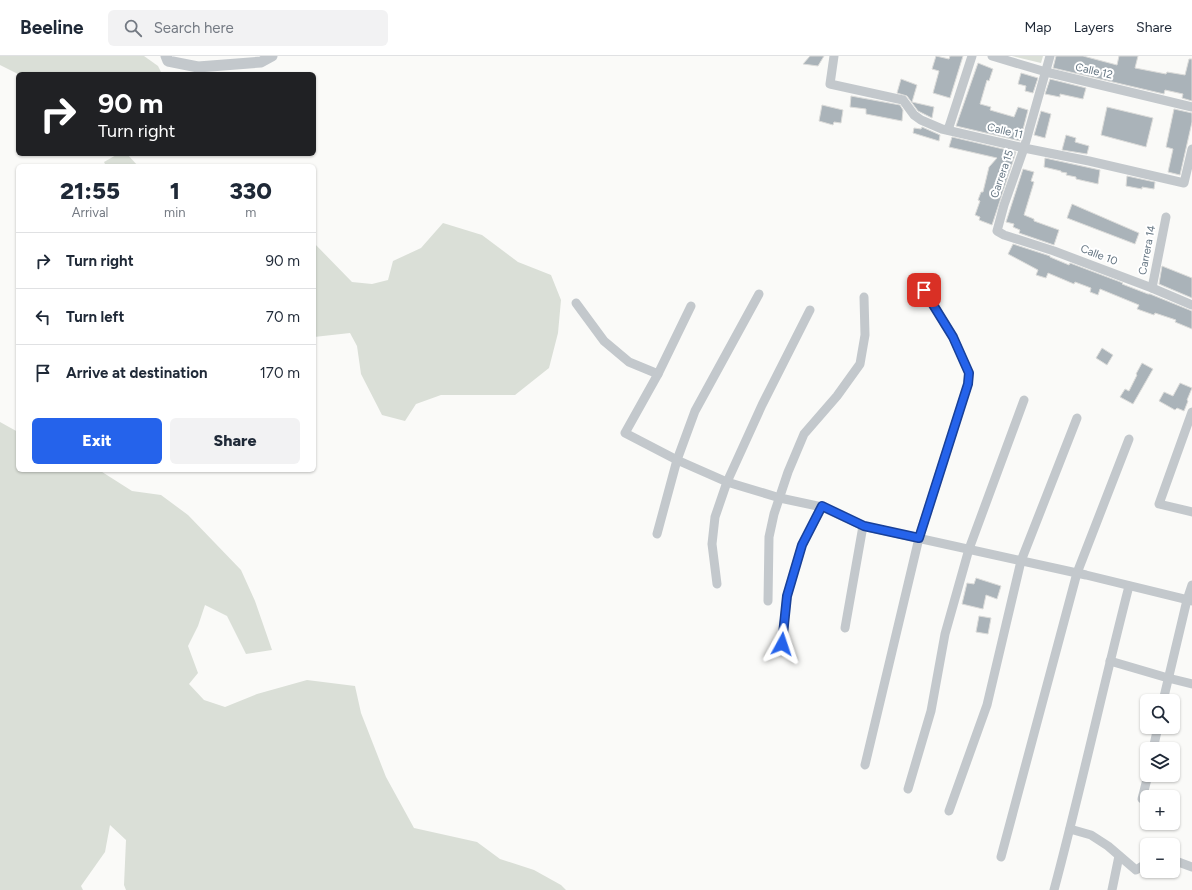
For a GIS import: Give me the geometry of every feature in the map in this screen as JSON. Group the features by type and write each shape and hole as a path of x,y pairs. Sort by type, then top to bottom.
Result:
{"street":[{"path":"166,56 168,61 198,67 261,62 272,56"},
{"name":"Calle 11","path":"834,56 830,84 903,100 914,116 948,130 1184,183 1192,149"},
{"path":"948,130 972,56"},
{"name":"Calle 12","path":"992,56 1046,72 1192,107"},
{"name":"Carrera 15","path":"997,231 1004,205 1024,148 1050,56"},
{"name":"Carrera 14","path":"1152,288 1166,218"},
{"name":"Calle 10","path":"997,231 1004,235 1054,251 1152,288 1192,305"},
{"path":"865,765 919,538 968,384 969,373 953,337 917,278"},
{"path":"657,534 677,460 695,411 759,294"},
{"path":"768,601 769,537 774,514 788,472 804,434 837,396 860,364 865,335 864,297"},
{"path":"576,303 604,341 629,362 658,374"},
{"path":"691,306 658,374 625,433 677,460 727,482 780,498 822,506 864,526 1078,573 1189,601"},
{"path":"717,584 712,544 715,517 727,482 762,405 810,310"},
{"path":"908,789 931,711 945,634 968,549 1024,400"},
{"path":"1191,417 1159,504 1192,512"},
{"path":"949,811 986,705 1021,561 1078,418"},
{"path":"1001,857 1078,573 1129,439"},
{"path":"782,644 787,596 802,545 822,506"},
{"path":"845,628 864,526"},
{"path":"1165,694 1192,585"},
{"path":"1054,890 1129,586"},
{"path":"1110,661 1192,684"},
{"path":"1070,828 1091,835 1108,846 1136,870 1140,867"},
{"path":"1112,890 1119,856"},
{"path":"1180,863 1192,867"}],"shaded area":[{"path":"0,56 144,56 158,66 161,72 16,73 0,65"},
{"path":"1012,56 1043,56 1041,63"},
{"path":"114,156 129,156 136,164 105,164 104,162"},
{"path":"443,223 482,235 518,262 551,275 561,300 558,333 549,368 515,395 441,395 416,404 405,421 382,415 361,374 357,346 350,333 316,337 316,245 352,282 372,284 388,280 393,261 421,248"},
{"path":"0,422 16,431 16,472 102,472 132,491 161,495 188,515 241,570 255,601 272,650 246,654 227,616 205,605 198,626 188,646 198,673 189,684 204,700 225,707 257,694 307,680 355,686 361,713 386,777 414,828 477,842 500,859 534,870 561,885 566,890 126,890 124,885 126,840 110,825 105,852 81,886 83,890 0,890"}],"building":[{"path":"810,56 824,56 818,66 803,64"},
{"path":"936,56 949,59 950,56 963,56 950,98 933,93 939,71 932,69"},
{"path":"1056,56 1083,56 1117,65 1119,56 1138,56 1135,68 1166,74 1167,72 1185,75 1189,59 1192,59 1192,101 1182,98 1183,94 1165,90 1164,94 1053,68"},
{"path":"978,63 993,69 989,81 987,80 980,104 991,107 990,110 1014,117 1018,107 1028,110 1020,141 956,126"},
{"path":"1021,73 1038,78 1033,93 1025,91 1026,86 1018,84"},
{"path":"901,79 917,85 912,102 934,107 932,118 918,111 907,96 897,93"},
{"path":"1050,79 1086,88 1083,99 1060,94 1060,97 1045,94"},
{"path":"851,96 900,105 903,110 902,121 866,114 866,109 850,107"},
{"path":"822,105 843,110 841,123 834,122 833,125 819,121"},
{"path":"1107,107 1153,118 1146,147 1101,135"},
{"path":"1174,109 1192,113 1192,122 1180,175 1168,172 1173,149 1166,147"},
{"path":"1041,111 1051,114 1045,138 1034,135"},
{"path":"922,127 940,135 939,141 913,133 914,128 921,129"},
{"path":"1066,135 1076,138 1075,142 1089,146 1087,154 1062,150"},
{"path":"952,137 1016,152 992,225 979,220 980,217 975,215 980,201 978,200 981,192 983,192 989,167 997,158 949,147"},
{"path":"1045,158 1100,170 1098,184 1076,179 1076,177 1066,175 1067,173 1044,167"},
{"path":"1023,169 1034,172 1031,181 1034,182 1024,215 1034,219 1034,221 1059,230 1054,245 1019,233 1020,230 1013,227 1014,224 1006,222"},
{"path":"1127,176 1155,182 1154,189 1142,187 1142,189 1126,186"},
{"path":"1072,204 1139,233 1135,244 1067,218"},
{"path":"1013,244 1050,256 1069,265 1070,263 1192,311 1192,329 1175,322 1176,320 1137,309 1139,305 1100,289 1098,295 1090,292 1091,288 1075,282 1074,284 1048,273 1046,278 1036,275 1038,270 1008,254"},
{"path":"1162,266 1192,278 1192,298 1159,284"},
{"path":"1102,348 1113,355 1107,365 1096,358"},
{"path":"1142,363 1153,369 1133,404 1120,397 1125,389 1129,391"},
{"path":"1180,383 1192,388 1184,411 1177,408 1175,410 1159,401 1164,392 1173,396"},
{"path":"976,578 1001,586 997,599 986,595 983,609 962,604 967,583 974,584"},
{"path":"979,616 991,618 988,634 976,632"}],"route":[{"path":"782,644 787,596 802,545 822,506 864,526 919,538 968,384 969,373 953,337 924,290"}]}
